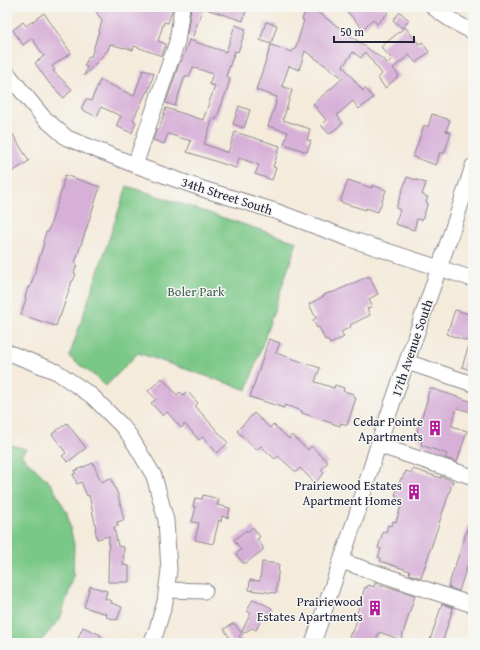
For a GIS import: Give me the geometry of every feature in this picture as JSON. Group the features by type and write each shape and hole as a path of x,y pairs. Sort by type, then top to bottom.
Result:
{"street":[{"path":"135,166 177,42 182,7"},
{"path":"433,7 450,20 473,32"},
{"name":"34th Street South","path":"7,74 44,117 67,138 135,166 275,211 350,239 473,280"},
{"name":"17th Avenue South","path":"314,643 378,445 472,174"},
{"path":"7,352 58,372 92,396 130,436 154,476 166,520 169,570 166,602 151,643"},
{"path":"407,362 473,384"},
{"path":"378,445 473,477"},
{"path":"341,561 473,604"},
{"path":"167,590 205,592"}],"green space":[{"name":"Boler Park","path":"127,186 297,242 247,390 138,353 106,386 69,357"},
{"path":"7,444 26,449 21,455 51,484 67,513 74,545 73,579 60,619 39,643 7,643"}],"building":[{"path":"93,7 173,7 168,23 164,22 158,41 166,44 162,56 134,46 133,50 110,44 108,50 84,76 87,67 84,66 89,56 91,57 102,21"},
{"path":"191,7 203,7 193,36 187,34"},
{"path":"206,7 247,7 243,21 206,9"},
{"path":"343,7 383,7 388,13 377,24 373,19 363,29"},
{"path":"306,9 319,13 388,63 392,59 381,47 405,27 419,44 422,42 429,52 416,63 409,55 393,68 399,76 385,88 378,78 382,74 365,52 361,58 353,52 343,66 363,91 365,88 373,98 359,109 353,101 337,115 343,123 329,134 321,125 326,120 313,104 343,78 305,51 299,70 289,66 282,86 292,90 283,120 310,129 307,140 311,141 307,152 284,144 288,132 268,126 277,97 256,90 271,45 292,52 293,49 295,50"},
{"path":"400,12 409,20 402,28 393,20"},
{"path":"44,13 71,53 52,66 55,70 53,71 72,89 64,98 49,83 35,63 44,56 32,38 23,45 13,30 23,22 26,26"},
{"path":"266,22 277,25 271,44 260,40"},
{"path":"235,25 246,29 238,52 235,51 226,76 230,78 227,90 216,120 213,118 204,144 228,153 235,132 280,146 273,167 276,168 272,180 255,174 259,165 239,158 236,168 187,152 191,141 168,134 164,144 153,140 157,129 159,129 166,108 203,120 215,86 209,84 213,74 193,67 189,77 185,76 175,106 166,103 180,61 181,62 189,40 226,52"},
{"path":"143,70 154,73 148,92 147,91 133,120 136,122 132,133 116,126 121,116 101,107 97,117 81,109 86,99 91,101 100,80 134,96"},
{"path":"239,106 250,110 244,128 233,124"},
{"path":"432,114 450,120 446,131 451,132 444,154 440,152 436,165 413,157 424,125 428,127"},
{"path":"7,125 29,161 7,175"},
{"path":"65,175 100,187 75,263 77,264 74,273 76,274 72,281 56,326 21,315 28,287 30,288 46,232 48,232 63,186"},
{"path":"407,177 426,183 422,195 428,197 426,202 428,203 422,220 417,219 414,230 395,224 400,210 396,208"},
{"path":"348,180 372,188 372,185 386,190 378,212 340,202"},
{"path":"369,276 378,294 369,299 372,306 367,309 370,315 350,325 351,327 341,332 344,337 330,344 327,339 325,340 319,327 317,328 313,320 316,318 309,304 324,295 331,292 332,293"},
{"path":"455,310 473,315 473,371 462,367 470,342 447,334"},
{"path":"269,339 280,343 276,353 320,368 315,382 334,388 335,385 344,388 343,391 354,394 353,397 356,398 347,425 341,423 340,426 302,413 302,411 285,405 284,408 250,397"},
{"path":"162,378 177,395 180,392 183,395 187,391 198,403 195,406 228,443 217,453 203,437 199,440 185,424 181,428 167,412 163,416 151,403 156,399 148,391"},
{"path":"430,388 473,402 471,412 457,408 452,424 452,426 467,431 457,462 445,458 447,454 421,445 422,441 418,439 419,436 416,436"},
{"path":"254,413 270,428 273,424 289,439 292,435 308,450 311,446 328,462 321,470 324,473 315,483 300,468 296,472 278,456 275,459 261,446 257,450 237,431"},
{"path":"67,423 86,448 68,462 62,456 66,453 52,434"},
{"path":"93,463 101,482 111,478 118,495 124,520 117,522 118,526 114,527 118,546 124,547 123,565 129,566 129,582 108,582 109,536 97,539 89,495 87,496 81,482 77,484 73,474 76,473 74,471"},
{"path":"413,469 441,478 441,476 453,481 421,578 409,574 410,571 380,561 381,558 378,557 381,549 378,548 383,531 386,532 388,525 392,526 393,521 396,522 401,506 395,504 397,495 395,495 401,478 402,479 406,471 411,473"},
{"path":"203,495 219,499 217,505 230,508 228,518 222,516 221,522 219,520 213,544 195,540 199,523 192,522 196,507 193,507 195,498 202,499"},
{"path":"471,518 473,518 473,548 459,591 448,587"},
{"path":"253,527 260,537 257,539 263,547 263,550 246,563 243,563 236,554 241,550 234,540 246,530 247,532"},
{"path":"262,562 279,564 276,593 249,590 250,580 260,581"},
{"path":"375,583 415,595 401,640 379,632 375,643 347,643 351,632 353,632 359,614 357,613 365,587 367,588 368,585 374,587"},
{"path":"90,586 107,591 105,599 122,607 117,620 106,617 107,614 84,607"},
{"path":"253,599 272,608 266,620 262,618 256,630 252,628 239,636 244,643 233,643 224,629 232,624 235,624 241,633 251,613 247,611"},
{"path":"442,604 453,608 442,643 429,643"},
{"path":"83,627 101,635 98,643 76,643"}],"place":[{"name":"Cedar Pointe Apartments","path":"435,428"},
{"name":"Prairiewood Estates Apartment Homes","path":"414,492"},
{"name":"Prairiewood Estates Apartments","path":"375,608"}]}
